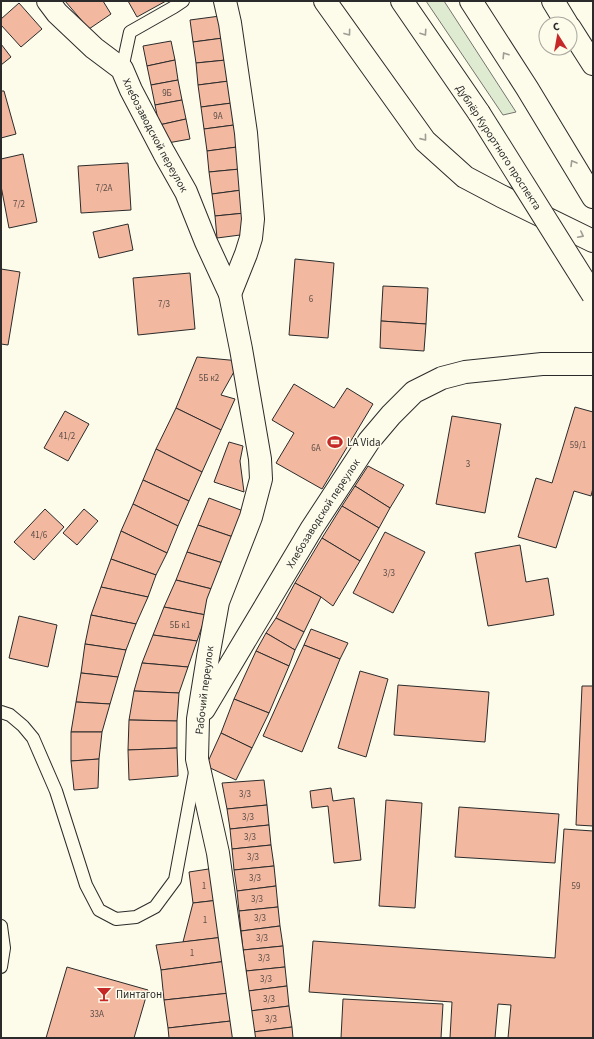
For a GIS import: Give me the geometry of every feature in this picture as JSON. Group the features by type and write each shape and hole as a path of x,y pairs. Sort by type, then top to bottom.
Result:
{"street":[{"name":"Хлебозаводской переулок","path":"48,1 57,13 94,48 122,69 131,90 186,192 206,242 230,294 241,349"},
{"path":"225,1 230,23 246,133 253,218 251,238 248,249 230,294"},
{"path":"325,1 425,141 465,177 593,241"},
{"name":"Дублёр Курортного проспекта","path":"402,1 479,113 593,295"},
{"path":"471,1 593,197"},
{"path":"553,1 562,16"},
{"path":"578,41 593,64"},
{"name":"Рабочий переулок","path":"241,349 260,459 261,479 251,516 218,602 198,719 197,759 218,853 244,1038"},
{"name":"Хлебозаводской переулок","path":"198,719 312,528 369,441 391,415 414,392 442,378 465,372 542,364 593,364"}],"lane":[{"path":"122,69 130,32 183,1"},
{"path":"1,712 10,715 23,726 33,738 56,792 86,885 99,910 116,919 136,917 155,907 175,880 197,759"},
{"path":"1,926 4,948 1,967"}],"green space":[{"path":"426,1 444,1 516,112 503,115"}],"building":[{"path":"65,1 103,1 111,14 89,29"},
{"path":"128,1 166,1 137,17"},
{"path":"19,3 42,29 21,47 1,25 1,19"},
{"path":"220,16 223,38 193,42 190,20"},
{"path":"223,38 226,60 196,63 193,42"},
{"path":"171,41 175,60 147,66 143,46"},
{"path":"1,44 11,57 1,65"},
{"path":"175,60 178,80 151,85 147,66"},
{"path":"226,60 229,81 198,85 196,63"},
{"path":"178,80 182,100 155,105 151,85"},
{"path":"229,81 232,103 201,107 198,85"},
{"path":"1,91 4,91 16,134 1,138"},
{"path":"182,100 186,119 159,125 155,105"},
{"path":"232,103 234,125 204,129 201,107"},
{"path":"186,119 190,139 162,144 159,125"},
{"path":"234,125 237,147 207,151 204,129"},
{"path":"237,147 240,169 209,172 207,151"},
{"path":"23,154 37,222 9,228 1,186 1,159"},
{"path":"128,163 131,210 81,213 78,166"},
{"path":"240,169 242,190 212,194 209,172"},
{"path":"242,190 245,213 215,216 212,194"},
{"path":"245,213 248,234 217,238 215,216"},
{"path":"128,224 133,250 99,258 93,232"},
{"path":"295,259 334,263 328,338 289,335"},
{"path":"1,269 20,272 8,345 1,344"},
{"path":"190,273 195,329 138,335 133,278"},
{"path":"383,286 428,288 426,324 381,321"},
{"path":"381,321 426,324 424,351 380,348"},
{"path":"197,357 240,361 221,395 235,399 221,430 176,408"},
{"path":"294,384 334,408 347,388 373,404 322,489 276,463 294,433 272,420"},
{"path":"575,407 593,412 593,488 591,496 574,491 556,548 518,537 536,478 552,483"},
{"path":"176,408 221,430 202,472 156,449"},
{"path":"65,411 89,424 68,461 44,448"},
{"path":"452,416 501,424 485,513 436,504"},
{"path":"229,442 243,446 240,461 244,492 214,482"},
{"path":"156,449 202,472 189,501 143,480"},
{"path":"368,466 404,485 390,508 355,486"},
{"path":"143,480 189,501 178,526 133,504"},
{"path":"355,486 390,508 379,528 342,506"},
{"path":"209,498 246,512 236,538 198,525"},
{"path":"133,504 178,526 167,553 121,531"},
{"path":"342,506 379,528 360,561 322,538"},
{"path":"45,509 64,527 34,560 14,542"},
{"path":"84,509 98,521 77,545 63,533"},
{"path":"198,525 236,538 226,564 187,552"},
{"path":"121,531 167,553 156,575 111,559"},
{"path":"385,532 425,552 393,613 353,593"},
{"path":"322,538 360,561 333,606 321,597 295,583"},
{"path":"520,545 526,582 548,578 554,615 488,626 475,553"},
{"path":"187,552 226,564 216,590 176,580"},
{"path":"111,559 156,575 148,597 101,587"},
{"path":"176,580 216,590 206,615 164,607"},
{"path":"295,583 321,597 304,632 276,618"},
{"path":"101,587 148,597 136,624 91,615"},
{"path":"164,607 206,615 197,641 153,635"},
{"path":"91,615 136,624 126,650 85,644"},
{"path":"19,616 57,625 48,667 9,658"},
{"path":"276,618 304,632 295,650 266,633"},
{"path":"311,629 348,643 340,659 304,645"},
{"path":"266,633 295,650 289,666 256,651"},
{"path":"153,635 197,641 188,667 142,663"},
{"path":"85,644 126,650 118,677 81,673"},
{"path":"304,645 340,659 302,752 263,736"},
{"path":"256,651 289,666 269,713 234,699"},
{"path":"142,663 188,667 179,693 134,691"},
{"path":"360,671 388,679 366,757 338,748"},
{"path":"81,673 118,677 110,704 76,702"},
{"path":"398,685 489,692 485,742 394,735"},
{"path":"582,686 593,686 593,826 576,825"},
{"path":"134,691 179,693 177,721 129,720"},
{"path":"234,699 269,713 252,748 221,733"},
{"path":"76,702 110,704 102,732 71,732"},
{"path":"129,720 177,721 177,748 128,750"},
{"path":"71,732 102,732 99,759 71,761"},
{"path":"221,733 252,748 236,780 206,766"},
{"path":"177,748 178,776 129,780 128,750"},
{"path":"99,759 98,788 74,790 71,761"},
{"path":"264,780 267,805 227,809 222,783"},
{"path":"331,788 333,801 354,798 361,860 334,863 328,806 312,808 310,791"},
{"path":"386,800 422,803 415,908 379,906"},
{"path":"267,805 269,825 230,829 227,809"},
{"path":"459,807 559,814 555,863 455,857"},
{"path":"269,825 271,845 232,849 230,829"},
{"path":"564,829 593,831 593,1038 508,1038 511,1005 498,1004 495,1038 450,1038 452,1002 309,992 313,941 555,958"},
{"path":"271,845 274,866 234,870 232,849"},
{"path":"274,866 276,886 237,891 234,870"},
{"path":"215,868 219,900 193,903 189,872"},
{"path":"276,886 278,907 239,911 237,891"},
{"path":"219,900 224,937 183,942 193,903"},
{"path":"278,907 280,926 241,931 239,911"},
{"path":"280,926 283,946 243,950 241,931"},
{"path":"224,937 227,961 161,970 156,945"},
{"path":"283,946 285,967 246,971 243,950"},
{"path":"227,961 230,993 164,1000 161,970"},
{"path":"67,967 148,990 134,1038 46,1038"},
{"path":"285,967 287,986 248,991 246,971"},
{"path":"287,986 289,1006 250,1011 248,991"},
{"path":"230,993 231,1021 168,1028 164,1000"},
{"path":"343,999 443,1004 441,1038 341,1038"},
{"path":"289,1006 292,1027 253,1032 250,1011"},
{"path":"231,1021 233,1038 169,1038 168,1028"},
{"path":"292,1027 293,1038 253,1038 253,1032"}],"place":[{"name":"LA Vida","path":"335,442"},
{"name":"Пинтагон","path":"104,994"}]}
